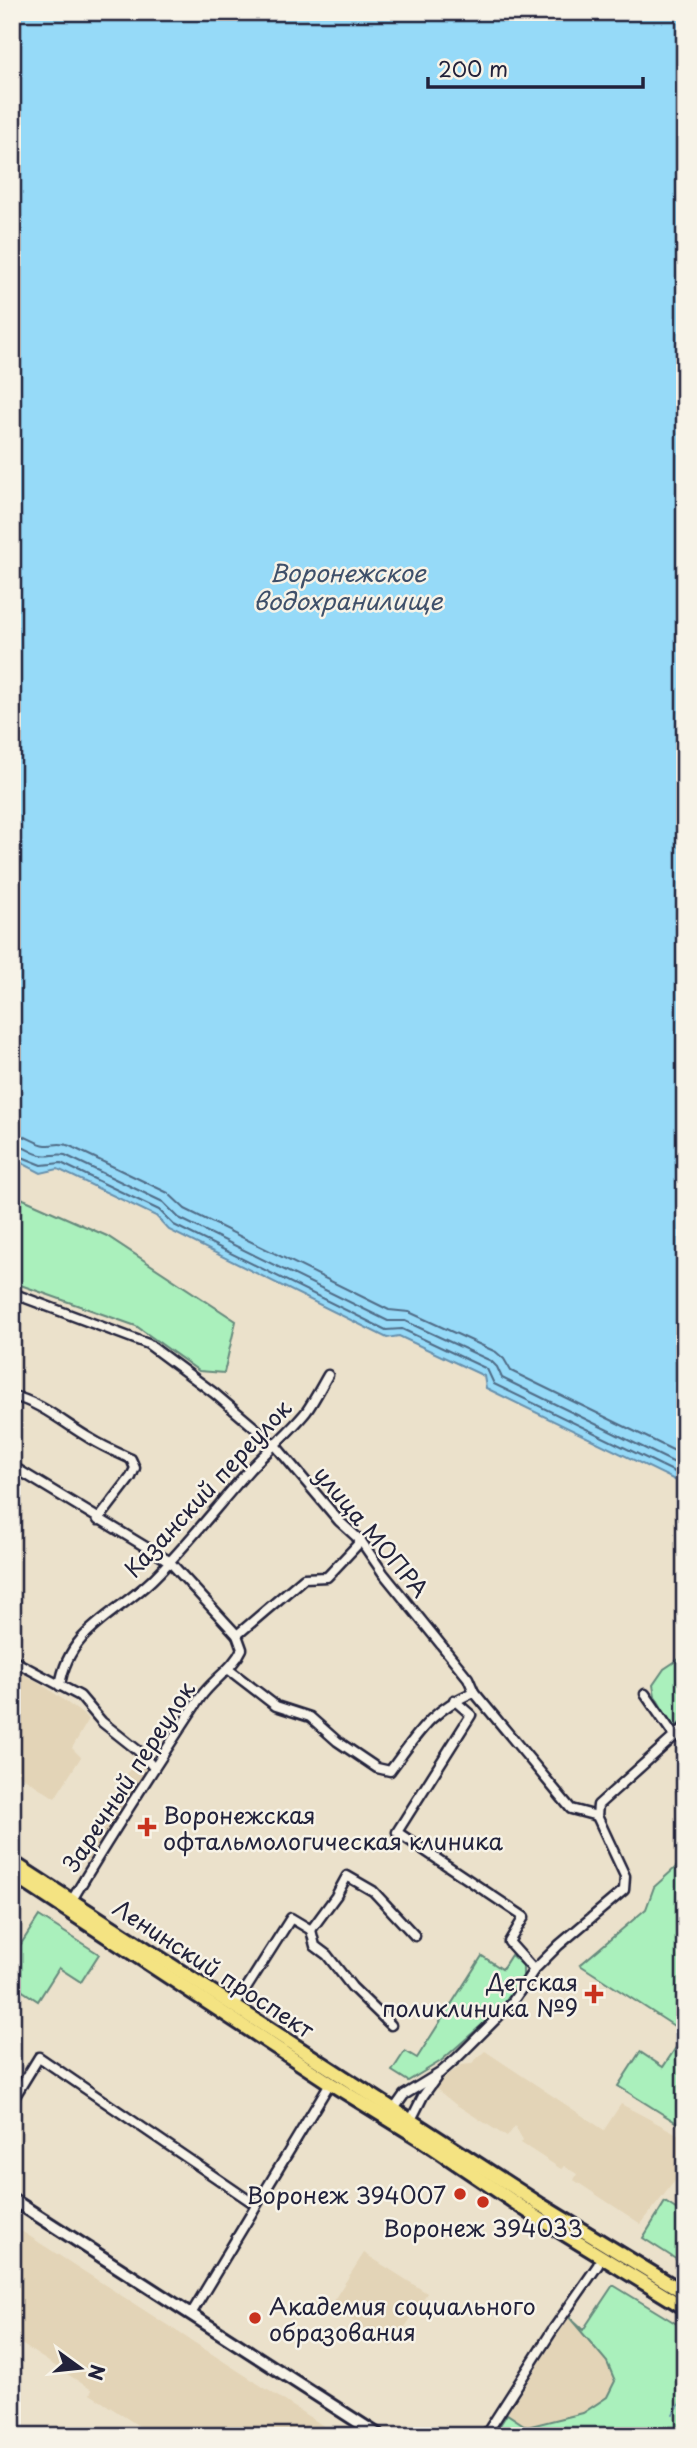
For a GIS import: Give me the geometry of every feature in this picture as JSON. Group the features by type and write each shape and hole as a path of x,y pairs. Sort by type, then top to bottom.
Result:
{"main road":[{"name":"Ленинский проспект","path":"12,1862 235,2006 409,2125 535,2216 601,2256 683,2300"},
{"name":"Ленинский проспект","path":"12,1874 330,2083 391,2113"},
{"name":"Ленинский проспект","path":"409,2125 541,2205 683,2300"},
{"path":"12,2199 380,2436"}],"street":[{"name":"улица МОПРА","path":"12,1293 148,1344 214,1393 275,1445 339,1521 361,1541 383,1573 468,1678 474,1692 572,1809 597,1816"},
{"name":"Казанский переулок","path":"60,1686 66,1665 89,1629 105,1614 141,1590 169,1562 251,1468 306,1411 328,1376"},
{"path":"12,1396 52,1414 92,1440 131,1459 135,1468 131,1477 98,1520"},
{"path":"12,1466 169,1562 237,1635 304,1578 327,1577 361,1541"},
{"name":"Заречный переулок","path":"72,1900 210,1684 237,1659 242,1649 237,1635"},
{"path":"12,1660 80,1696 102,1722 141,1753 154,1768"},
{"path":"228,1669 276,1706 310,1717 337,1741 377,1768 390,1772 432,1715 454,1700 474,1692"},
{"path":"645,1694 676,1737"},
{"path":"454,1700 471,1715 397,1832 524,1917 509,1942 534,1970"},
{"path":"409,2125 426,2090 511,2004 534,1970 624,1890 625,1876 597,1816 598,1805 685,1727"},
{"path":"391,2025 352,1987 327,1955 314,1946 311,1930 347,1876 373,1891 415,1936"},
{"path":"235,2006 291,1918 311,1930"},
{"path":"12,2101 40,2057 256,2205"},
{"path":"391,2113 409,2091 440,2073"},
{"path":"191,2314 330,2083"},
{"path":"485,2436 598,2265 601,2256"}],"shaded area":[{"path":"12,1667 50,1690 89,1719 72,1748 81,1757 55,1798 12,1770"},
{"path":"135,1761 149,1770 89,1864 76,1856"},
{"path":"485,2051 604,2130 621,2104 685,2138 685,2168 641,2224 574,2180 577,2174 564,2166 561,2169 521,2143 523,2140 515,2126 507,2137 455,2104 434,2087 461,2065 471,2064"},
{"path":"12,2225 339,2436 154,2436 90,2394 92,2390 12,2338"},
{"path":"364,2253 427,2293 392,2347 330,2306"},
{"path":"569,2317 607,2362 616,2381 607,2397 583,2413 527,2427 507,2414"}],"green space":[{"path":"12,1194 107,1236 236,1321 224,1373 199,1371 136,1326 12,1282"},
{"path":"685,1655 685,1718 674,1729 655,1696 653,1685 664,1669"},
{"path":"685,1859 685,2033 580,1965 646,1909 654,1887"},
{"path":"39,1916 99,1954 81,1982 59,1968 38,2001 12,1984 12,1958"},
{"path":"511,1955 523,1965 523,1977 502,2007 441,2061 408,2081 392,2071 405,2051 417,2058 482,1956 502,1969"},
{"path":"685,2034 685,2128 618,2086 640,2052 663,2067"},
{"path":"665,2202 685,2215 685,2265 643,2238"},
{"path":"613,2285 685,2329 685,2436 493,2436 507,2414 527,2427 583,2413 607,2397 615,2381 607,2362 569,2317 583,2330"}],"water":[{"name":"Воронежское водохранилище","path":"12,12 685,12 685,1485 486,1388 484,1376 399,1336 387,1338 169,1230 156,1216 58,1169 41,1173 12,1158"}],"waterway":[{"path":"673,2414 685,2396"}],"place":[{"name":"Воронежская офтальмологическая клиника","path":"147,1827"},
{"name":"Детская поликлиника №9","path":"594,1994"},
{"name":"Воронеж 394007","path":"460,2194"},
{"name":"Воронеж 394033","path":"483,2202"},
{"name":"Академия социального образования","path":"255,2318"}]}
